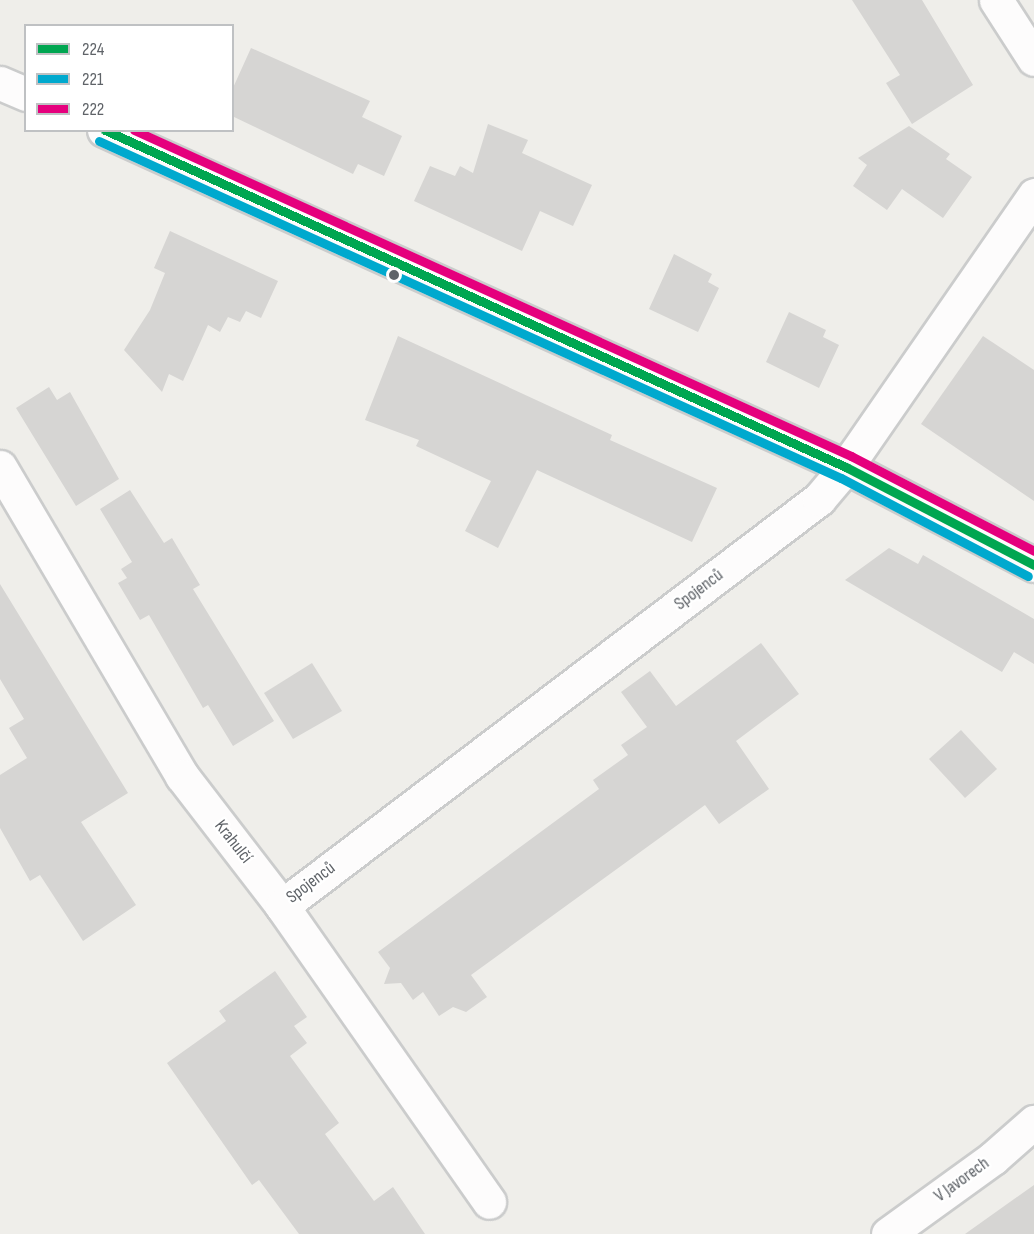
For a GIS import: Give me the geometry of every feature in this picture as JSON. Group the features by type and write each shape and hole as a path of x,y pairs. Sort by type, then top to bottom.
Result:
{"street":[{"path":"996,0 1025,27 1034,59"},
{"path":"0,83 24,93"},
{"path":"108,132 846,467 1034,565"},
{"name":"Spojenců","path":"282,906 819,499 846,467 1034,195"},
{"name":"Krahulčí","path":"0,466 182,776 282,906 489,1202"},
{"name":"V Javorech","path":"888,1234 993,1158 1034,1122"}],"building":[{"path":"852,0 922,0 973,85 912,124 886,83 900,75"},
{"path":"251,48 370,101 362,117 402,136 384,176 358,164 353,174 234,117 234,86"},
{"path":"488,124 528,140 522,153 592,185 573,226 540,211 522,251 414,201 430,166 455,176 460,166 473,173"},
{"path":"909,126 950,154 946,159 972,177 943,218 902,189 887,210 853,186 867,165 858,158"},
{"path":"170,231 278,281 261,318 246,311 240,322 228,317 220,332 208,325 183,381 169,374 162,392 124,350 150,310 165,273 154,268"},
{"path":"674,254 712,274 708,282 719,288 698,332 649,309"},
{"path":"789,312 826,330 823,337 839,345 819,388 766,362"},
{"path":"398,336 612,435 610,440 717,488 692,542 537,470 498,548 465,531 491,481 416,446 419,440 365,420"},
{"path":"983,336 1034,370 1034,501 921,424"},
{"path":"49,387 57,400 70,392 119,479 76,506 16,408"},
{"path":"130,490 164,543 172,538 200,585 193,589 274,721 233,746 208,705 203,708 149,615 140,620 118,583 127,578 121,569 132,562 100,509"},
{"path":"889,548 918,564 923,555 1034,619 1034,664 1014,652 1002,672 845,580"},
{"path":"0,584 128,793 81,822 136,905 83,941 40,875 30,881 0,828 0,775 27,758 9,728 24,719 0,679"},
{"path":"761,643 799,694 736,741 769,789 719,824 705,805 471,975 487,997 466,1012 453,1007 439,1016 423,992 413,1000 401,983 384,984 390,968 378,952 599,789 593,780 628,755 621,745 647,727 621,692 650,671 676,706"},
{"path":"312,663 342,711 293,739 264,693"},
{"path":"961,730 997,769 965,798 929,759"},
{"path":"275,971 307,1017 294,1026 307,1043 290,1056 339,1123 325,1134 374,1201 393,1187 425,1234 299,1234 259,1180 252,1185 167,1063 226,1021 219,1011"},
{"path":"1034,1185 1034,1234 965,1234"}],"transit line":[{"name":"224","path":"109,132 846,467 1034,565"},
{"name":"222","path":"138,132 851,456 1034,551"},
{"name":"221","path":"99,141 841,478 1028,576"}]}
